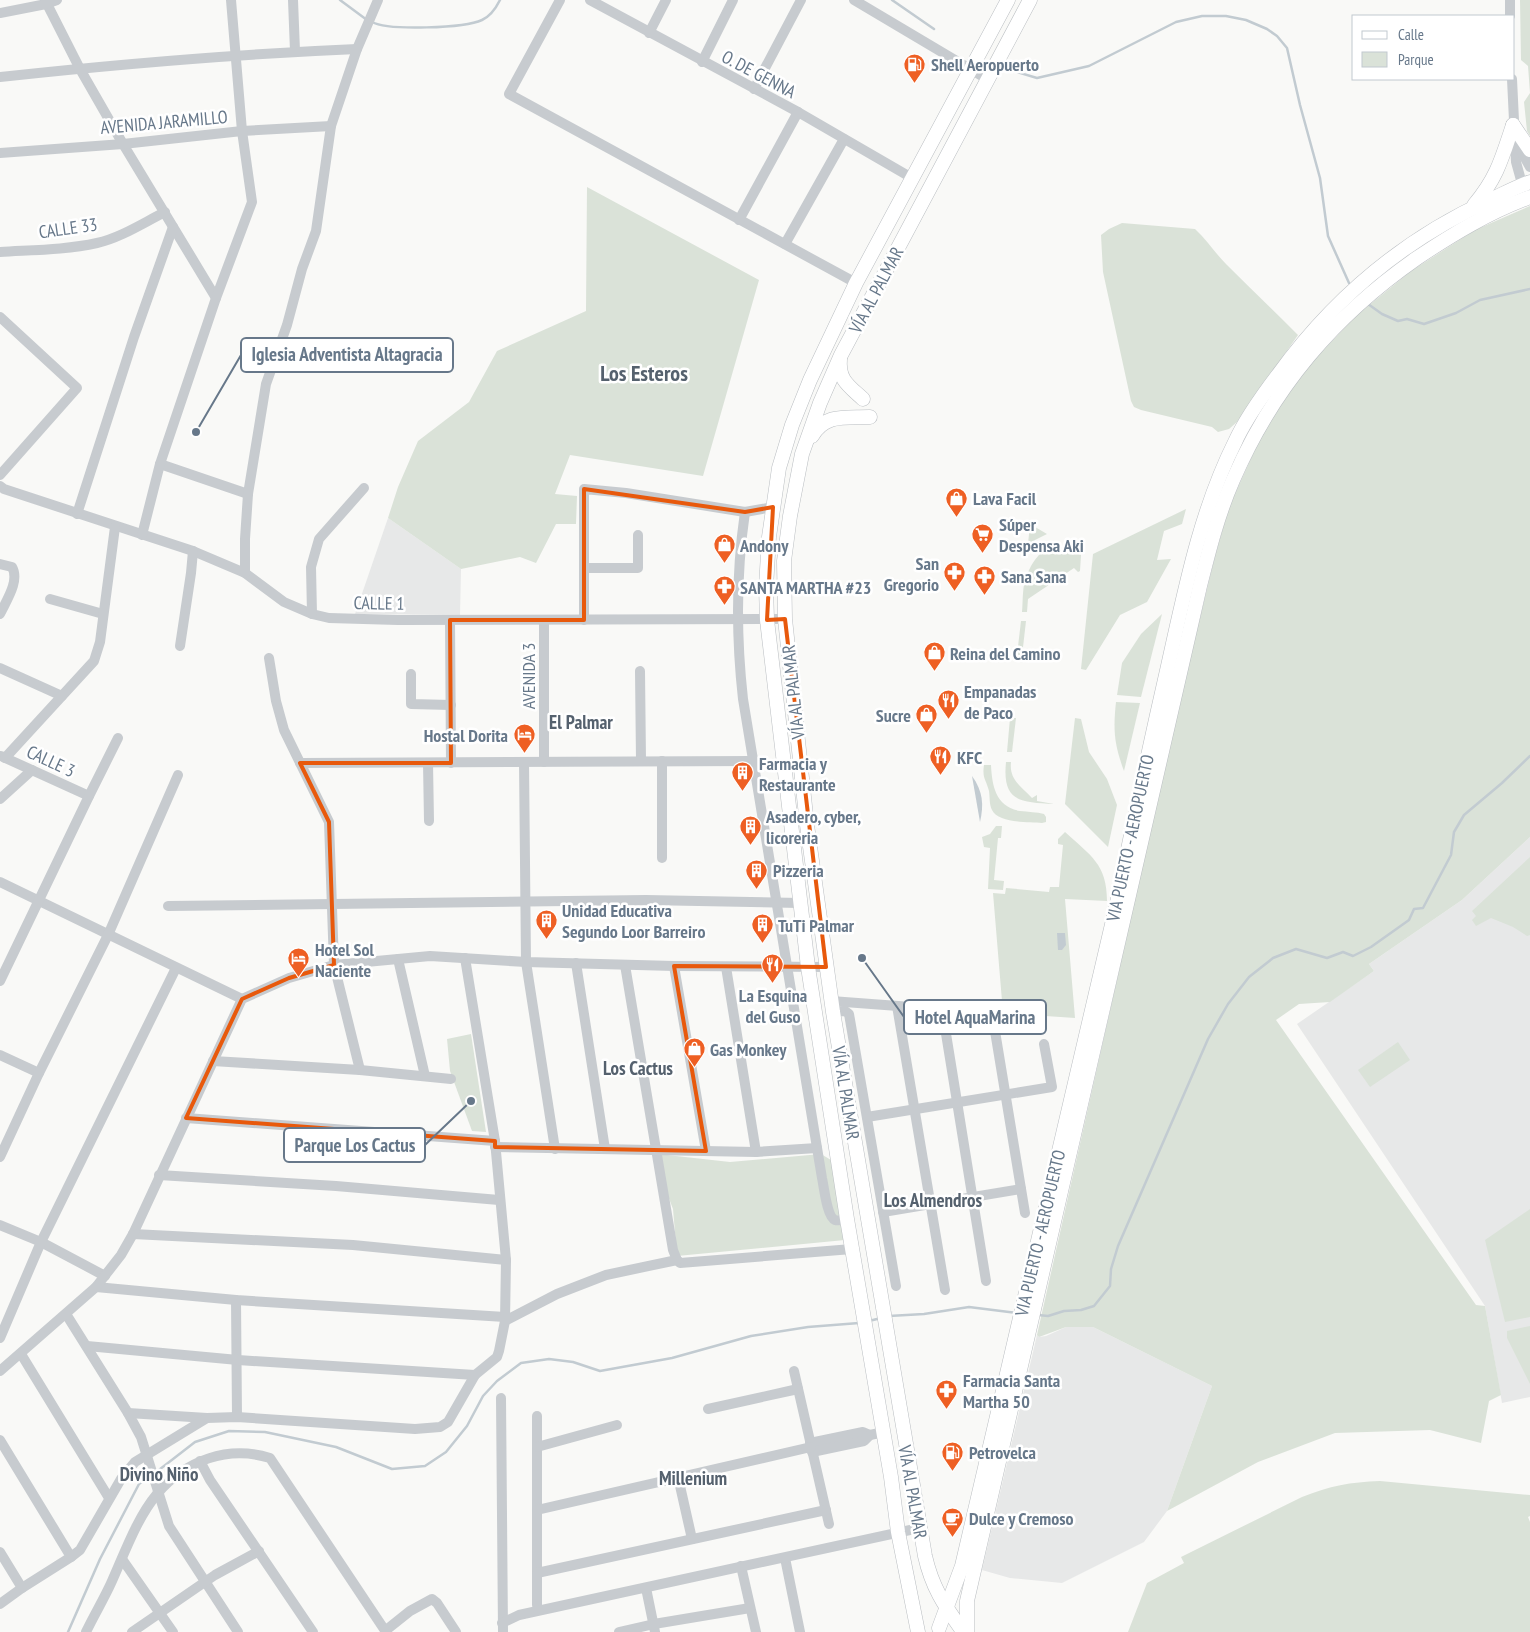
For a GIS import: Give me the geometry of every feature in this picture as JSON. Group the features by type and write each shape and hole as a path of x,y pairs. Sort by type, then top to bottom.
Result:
{"main road":[{"name":"VÍA AL PALMAR","path":"918,1632 877,1434 868,1341 808,967 767,620 766,587 769,537 779,468 792,425 810,380 856,284 1008,0"},
{"name":"VÍA AL PALMAR","path":"965,1631 946,1608 930,1577 919,1528 826,967 807,825 785,619 784,562 790,516 802,454 820,403 841,355 1030,0"},
{"path":"1513,126 1530,150"},
{"path":"1472,208 1496,174 1513,126"},
{"name":"VIA PUERTO - AEROPUERTO","path":"1034,1287 1182,602 1202,527 1221,472 1236,440 1263,395 1296,350 1334,308 1373,272 1403,248 1452,218 1472,208 1527,190"},
{"name":"VIA PUERTO - AEROPUERTO","path":"965,1631 967,1601 1022,1338 1200,586 1214,532 1233,479 1255,434 1289,380 1307,357 1366,296 1387,279 1446,239 1527,190"},
{"path":"841,355 839,369 841,375 862,400"},
{"path":"802,454 816,429 826,421 836,418 870,417"},
{"name":"VIA PUERTO - AEROPUERTO","path":"935,1630 946,1608 962,1566 1022,1338"},
{"path":"935,1630 947,1626 965,1631"}],"street":[{"path":"0,13 57,0"},
{"path":"142,535 160,464 216,298 252,202 242,131 231,0"},
{"path":"293,0 295,51"},
{"path":"245,574 244,539 248,494 266,384 287,325 302,269 316,231 331,126 357,48 366,32 378,0"},
{"path":"560,0 509,94 856,284"},
{"path":"649,33 666,0"},
{"path":"702,62 733,0"},
{"path":"754,89 801,0"},
{"path":"854,0 987,79"},
{"path":"1510,0 1510,15"},
{"name":"O. DE GENNA","path":"594,1 702,62 798,112 912,178"},
{"path":"45,2 80,69 123,144 216,298"},
{"path":"0,78 80,69 295,51 357,48"},
{"path":"1512,80 1516,162 1527,190"},
{"path":"739,220 798,112"},
{"name":"AVENIDA JARAMILLO","path":"0,153 123,144 242,131 331,126"},
{"path":"784,244 844,139"},
{"path":"1516,141 1530,167"},
{"name":"CALLE 33","path":"0,252 62,248 98,243 164,212"},
{"path":"77,514 134,337 173,227"},
{"path":"0,318 78,388 0,475"},
{"path":"160,464 248,494"},
{"name":"CALLE 1","path":"0,486 77,514 193,551 245,574 284,602 312,614 329,618 450,620 785,619"},
{"path":"312,614 311,567 319,539 364,488"},
{"path":"584,620 584,489 626,493 745,512 773,507"},
{"path":"745,512 738,559 738,656 752,761 829,1212 832,1218 836,1220 847,1219"},
{"path":"2,757 94,661 100,642 115,526"},
{"path":"584,568 638,568 638,534"},
{"path":"180,646 193,551"},
{"path":"0,564 12,567 15,580 0,614"},
{"path":"50,599 103,614"},
{"path":"450,620 452,762"},
{"name":"AVENIDA 3","path":"544,620 544,762"},
{"path":"269,658 276,701 284,730 329,822 334,965 360,1070"},
{"path":"0,668 62,696"},
{"path":"640,671 641,761"},
{"path":"411,674 411,704 451,705"},
{"path":"0,982 88,796 118,738"},
{"name":"CALLE 3","path":"2,757 88,796"},
{"path":"662,761 662,858"},
{"path":"300,763 752,761"},
{"path":"524,762 526,962 555,1149"},
{"path":"428,763 429,821"},
{"path":"0,799 32,770"},
{"path":"0,1157 4,1136 39,1073 108,934 178,775"},
{"path":"0,882 242,999"},
{"path":"168,906 646,900 800,903"},
{"path":"0,1371 96,1287 133,1234 242,999 288,978 334,965 430,956 526,962 726,967 826,967"},
{"path":"128,1413 415,1429 440,1427 448,1422 475,1376 497,1357 500,1351 505,1319 506,1260 495,1144 465,958"},
{"path":"398,959 425,1076"},
{"path":"576,963 605,1149"},
{"path":"626,964 673,1250 677,1260 680,1263 852,1249"},
{"path":"674,966 706,1151"},
{"path":"726,967 756,1152"},
{"path":"0,1338 2,1327 41,1242 176,968"},
{"path":"832,1006 897,1006 992,1013 1024,1213"},
{"path":"832,1006 845,1010 849,1014 896,1286"},
{"path":"897,1006 945,1290"},
{"path":"942,1009 986,1280"},
{"path":"866,1117 1052,1087 1044,1044"},
{"path":"0,1054 39,1073"},
{"path":"213,1061 360,1070 451,1079"},
{"path":"186,1118 555,1149 756,1152 817,1148"},
{"path":"160,1175 336,1186 499,1200"},
{"path":"883,1212 1021,1189"},
{"path":"0,1225 41,1242 105,1276"},
{"path":"133,1234 353,1245 506,1260"},
{"path":"96,1287 236,1300 505,1319 557,1294 606,1275 677,1260"},
{"path":"236,1300 237,1418"},
{"path":"66,1314 141,1437 169,1526 238,1632"},
{"path":"87,1346 238,1360 475,1376"},
{"path":"21,1354 109,1498"},
{"path":"794,1372 829,1524"},
{"path":"708,1409 798,1389"},
{"path":"500,1398 502,1627"},
{"path":"537,1416 537,1605"},
{"path":"0,1604 80,1550 109,1498 135,1462 148,1458 207,1418"},
{"path":"537,1447 618,1425"},
{"path":"537,1510 811,1447 864,1441 877,1434"},
{"path":"0,1440 71,1557"},
{"path":"89,1630 142,1517 158,1494 181,1472 200,1461 227,1454 255,1454 270,1458 385,1631 410,1611 432,1599 437,1603 456,1632"},
{"path":"200,1461 210,1480 312,1632"},
{"path":"678,1477 692,1539"},
{"path":"537,1574 826,1510"},
{"path":"502,1627 519,1616 919,1528"},
{"path":"132,1632 206,1582 259,1551"},
{"path":"0,1552 22,1588"},
{"path":"785,1558 800,1632"},
{"path":"122,1559 173,1632"},
{"path":"742,1566 756,1632"},
{"path":"646,1588 654,1628"},
{"path":"619,1632 654,1628 750,1608"}],"highlighted area":[{"path":"584,489 745,512 773,507 767,620 785,619 826,967 674,966 706,1151 495,1147 495,1141 186,1118 242,999 289,978 334,965 329,822 300,763 451,763 450,620 584,620"}],"shaded area":[{"path":"388,518 461,569 460,615 355,614"},
{"path":"972,776 982,798 980,822"},
{"path":"1530,837 1530,1397 1502,1403 1485,1306 1297,1024 1374,971 1369,964 1462,900"},
{"path":"1057,933 1065,933 1066,945 1062,950 1058,950"},
{"path":"1066,1327 1093,1327 1212,1386 1167,1511 1144,1542 1062,1583 1010,1578 982,1570 1037,1335 1039,1337 1046,1336"}],"green space":[{"path":"1520,0 1530,0 1530,93 1528,66 1521,60"},
{"path":"1530,93 1530,136 1527,131 1524,102"},
{"path":"587,187 759,280 703,476 570,455 555,494 577,496 576,524 556,524 536,563 520,557 461,569 388,518 398,487 418,441 469,402 497,351 586,311"},
{"path":"1530,206 1530,837 1462,900 1369,964 1374,971 1330,1002 1299,1004 1276,1020 1476,1305 1485,1306 1501,1395 1489,1401 1481,1443 1430,1430 1335,1433 1258,1462 1167,1511 1212,1386 1093,1327 1066,1327 1039,1337 1037,1335 1177,713 1215,556 1229,507 1258,443 1281,403 1314,360 1357,315 1411,271 1475,230"},
{"path":"1122,223 1195,229 1226,264 1298,335 1237,422 1229,429 1218,432 1212,427 1134,407 1131,401 1103,272 1101,235"},
{"path":"1186,509 1182,524 1164,531 1157,560 1171,559 1147,602 1120,615 1086,670 1081,669 1093,554"},
{"path":"1030,524 1047,534 1035,540 1027,554"},
{"path":"1054,546 1079,550 1081,555 1080,571 1078,572 1074,568 1028,599 1027,612 1022,612 1025,579 1041,553"},
{"path":"1162,614 1141,697 1117,695 1122,663 1141,634"},
{"path":"1021,621 1026,621 1022,656 1017,655"},
{"path":"1116,702 1140,703 1124,771 1115,737"},
{"path":"1010,718 1016,718 1012,752 1007,752"},
{"path":"1075,718 1081,719 1089,752 1107,779 1117,805 1108,847 1065,804"},
{"path":"1006,762 1011,762 1014,778 1032,798 1037,795 1037,801 1054,804 1023,800 1010,792 1007,785"},
{"path":"984,765 991,765 994,788 1005,805 1020,811 1044,814 1046,822 1007,820 995,814 990,805 989,791 984,776"},
{"path":"996,826 1002,826 1001,838 998,838 994,880 1004,881 1003,890 988,889 990,848 984,847 982,837 990,834"},
{"path":"1065,832 1090,855 1101,869 1107,901 1065,899 1075,1018 1003,1013 993,893 1005,894 1006,888 1049,892 1050,887 1059,887 1063,845 1058,844 1058,839"},
{"path":"1530,857 1530,935 1527,936 1513,927 1491,918 1476,926 1472,920 1476,916 1472,911"},
{"path":"471,1034 486,1132 472,1131 450,1071 447,1039"},
{"path":"1398,1042 1410,1060 1370,1087 1358,1070"},
{"path":"658,1154 730,1162 821,1154 831,1160 845,1240 677,1256 673,1209 665,1188"},
{"path":"1530,1209 1530,1317 1505,1322 1485,1240"},
{"path":"1530,1326 1530,1384 1507,1338 1507,1331"},
{"path":"1380,1481 1530,1495 1530,1516 1528,1517 1530,1522 1530,1632 1128,1632 1147,1583 1184,1563 1181,1557 1302,1497 1340,1485"}],"waterway":[{"path":"340,0 367,20"},
{"path":"372,22 394,27 444,27 473,23 488,16 500,0"},
{"path":"892,0 934,29"},
{"path":"1007,69 1037,78 1089,66 1176,22 1202,16 1226,16 1246,20 1267,29 1277,36 1287,48 1320,178 1328,236 1349,283"},
{"path":"1368,304 1382,314 1398,321 1407,319 1424,324 1456,313 1480,300 1530,289"},
{"path":"1038,1315 1048,1316 1094,1306 1110,1286 1111,1269 1118,1246 1208,1039 1228,1004 1249,977 1273,958 1296,949 1327,958 1343,952 1353,956 1371,947 1409,920 1414,909 1423,908 1451,855 1454,832 1464,815 1530,756"},
{"path":"889,1316 924,1314 969,1307 1017,1313"},
{"path":"869,1321 881,1318"},
{"path":"155,1473 195,1442 229,1431 265,1432 336,1447 392,1469 425,1466 446,1452 467,1426 483,1396 497,1381 521,1363 549,1359 573,1362 600,1371 672,1358 751,1336 808,1327 859,1323"},
{"path":"68,1632 100,1559 139,1484 151,1476"}],"place":[{"name":"Shell Aeropuerto","path":"915,83"},
{"name":"Iglesia Adventista Altagracia","path":"196,432"},
{"name":"Lava Facil","path":"957,517"},
{"name":"Súper Despensa Aki","path":"983,553"},
{"name":"Andony","path":"724,564"},
{"name":"San Gregorio","path":"955,592"},
{"name":"Sana Sana","path":"985,595"},
{"name":"SANTA MARTHA #23","path":"724,606"},
{"name":"Reina del Camino","path":"934,672"},
{"name":"Empanadas de Paco","path":"948,720"},
{"name":"Sucre","path":"927,734"},
{"name":"Hostal Dorita","path":"524,754"},
{"name":"KFC","path":"941,776"},
{"name":"Farmacia y Restaurante","path":"743,792"},
{"name":"Asadero, cyber, licoreria","path":"750,845"},
{"name":"Pizzeria","path":"757,889"},
{"name":"Unidad Educativa Segundo Loor Barreiro","path":"546,939"},
{"name":"TuTi Palmar","path":"762,944"},
{"name":"Hotel AquaMarina","path":"862,958"},
{"name":"Hotel Sol Naciente","path":"299,978"},
{"name":"La Esquina del Guso","path":"773,984"},
{"name":"Gas Monkey","path":"694,1068"},
{"name":"Parque Los Cactus","path":"471,1101"},
{"name":"Farmacia Santa Martha 50","path":"947,1409"},
{"name":"Petrovelca","path":"953,1471"},
{"name":"Dulce y Cremoso","path":"953,1537"}],"district":[{"name":"Los Esteros","path":"644,373"},
{"name":"El Palmar","path":"581,722"},
{"name":"Los Cactus","path":"638,1068"},
{"name":"Los Almendros","path":"933,1200"},
{"name":"Divino Niño","path":"159,1474"},
{"name":"Millenium","path":"693,1478"}]}
